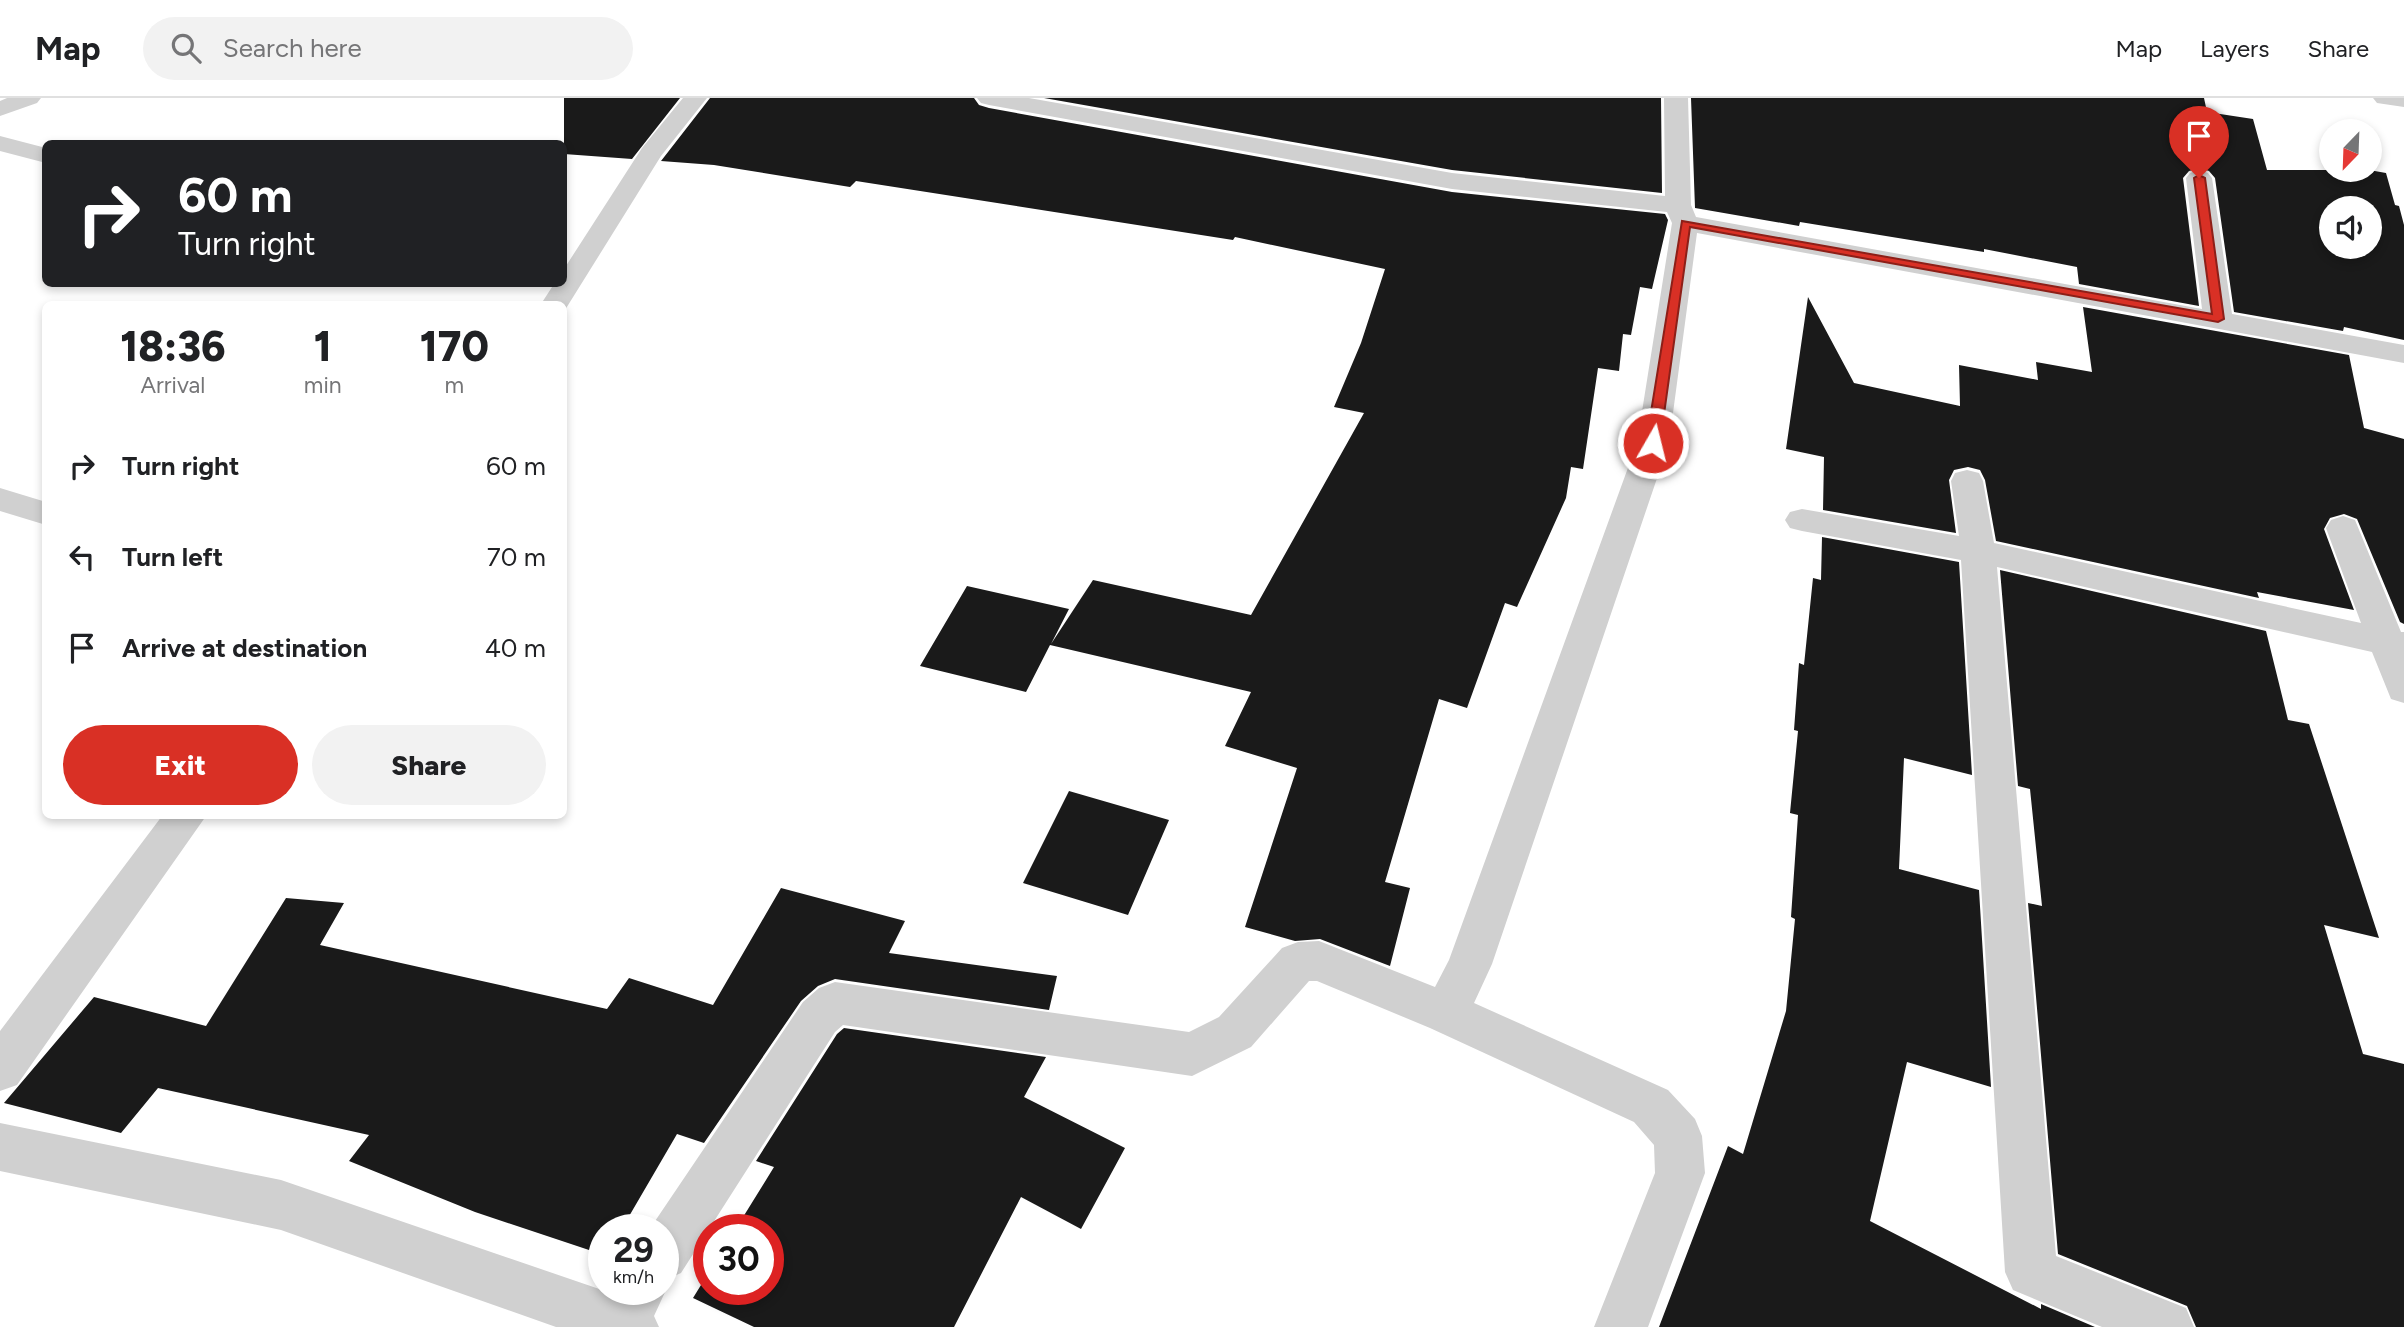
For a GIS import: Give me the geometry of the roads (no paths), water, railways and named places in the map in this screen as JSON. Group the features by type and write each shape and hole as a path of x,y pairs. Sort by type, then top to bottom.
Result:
{"street":[{"path":"0,109 29,98"},
{"path":"567,275 652,153 695,98"},
{"path":"989,98 1452,181 1682,214 2404,354"},
{"path":"1446,1013 1470,964 1653,443 1682,214 1676,98"},
{"path":"2385,98 2404,100"},
{"path":"0,143 42,155"},
{"path":"2199,178 2218,319"},
{"path":"1967,481 1978,551 2031,1272 2167,1327"},
{"path":"0,499 42,513"},
{"path":"1802,520 1978,551 2396,645"},
{"path":"2343,528 2396,645 2404,689"},
{"path":"0,1069 183,819"},
{"path":"679,1231 819,1017 835,1003 1192,1054 1235,1032 1298,962 1320,961 1446,1013 1651,1106 1678,1136 1680,1172 1621,1327"},
{"path":"0,1147 281,1205 627,1316"}]}
